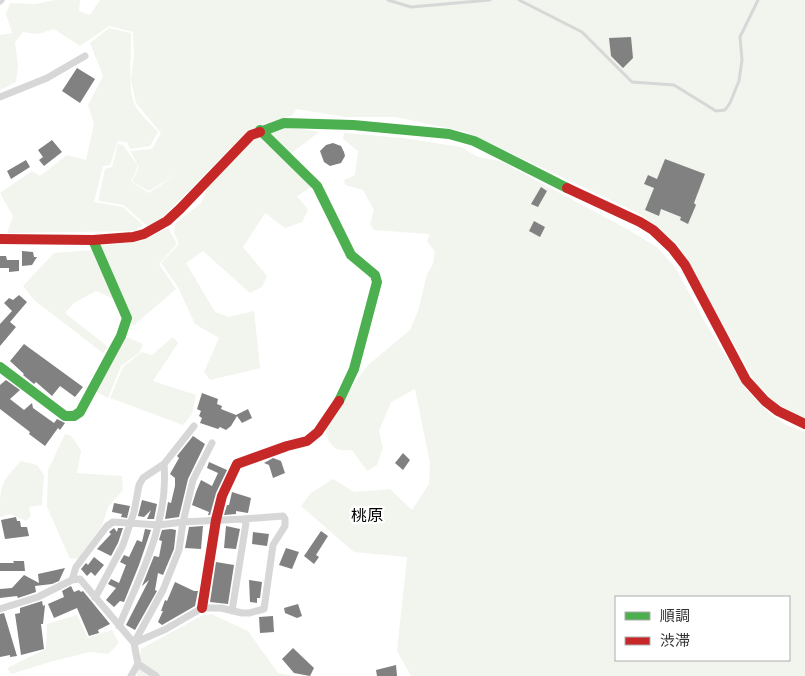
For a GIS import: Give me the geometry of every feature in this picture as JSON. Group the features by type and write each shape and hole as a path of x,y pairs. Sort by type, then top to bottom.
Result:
{"street":[{"path":"0,97 47,78 84,56"},
{"path":"0,239 93,240 133,237 155,228 180,209 251,135 260,130 284,124 353,125 449,134 474,141 578,194 640,222 663,238 685,265 746,380 765,401 778,411 805,424"},
{"path":"202,608 216,520 222,496 237,464 307,441 318,432 341,398 354,369 378,282 375,274 351,255 317,186 260,130"},
{"path":"0,367 65,416 74,416 80,412 121,336 127,318 93,240"},
{"path":"95,598 123,545 139,485 143,478 164,464 194,426"},
{"path":"134,643 163,590 176,558 193,480 212,443"},
{"path":"119,626 144,568 159,526 165,480 164,464"},
{"path":"72,580 76,567 107,526 113,522 159,526 183,522 282,516 285,519 285,526 273,546 264,609 249,613 221,608 202,608 166,629 134,643"},
{"path":"232,611 246,523 244,519"},
{"path":"0,609 38,597 72,580 80,580 134,643 138,664 131,676"},
{"path":"138,664 156,676"}],"lane":[{"path":"388,0 411,7 490,0"},
{"path":"519,0 582,32 632,82 674,85 716,110 725,110 730,103 738,81 742,60 740,37 758,0"}],"shaded area":[{"path":"55,0 80,0 79,11 90,15 100,0 805,0 805,419 778,404 757,385 678,244 640,214 466,132 396,117 345,117 296,109 293,115 248,130 162,218 148,227 124,205 98,201 105,169 112,167 118,144 123,145 138,166 131,182 149,193 178,173 149,191 132,182 139,167 130,151 152,149 161,133 136,103 131,80 134,53 133,32 109,26 80,46 54,29 38,34 23,32 15,42 18,66 16,82 0,90 0,35 12,33 6,14 10,3 36,4"},
{"path":"109,28 131,33 130,81 133,98 140,112 158,132 150,146 130,149 127,142 118,141 110,165 103,166 94,202 123,207 143,225 135,231 7,233 13,216 0,193 32,171 40,176 67,155 86,160 94,124 88,105 103,76 90,43"},
{"path":"291,127 319,132 284,159 311,187 297,196 308,210 302,222 285,228 265,213 243,247 267,276 262,287 250,293 203,251 186,263 215,312 229,317 254,311 260,368 210,380 204,372 219,338 195,324 178,287 161,263 179,244 174,233 175,224 201,203 208,187 256,137"},
{"path":"344,133 403,138 461,147 478,157 500,161 629,230 658,248 675,267 705,322 746,389 769,413 786,425 805,432 805,676 411,676 397,651 407,557 354,552 301,506 311,493 333,479 354,492 390,489 412,510 429,484 430,463 415,389 391,402 379,431 383,448 377,465 367,471 352,450 341,450 333,446 328,440 326,432 325,424 367,366 410,330 418,311 427,274 433,264 435,252 427,241 430,235 428,234 374,230 370,224 374,210 363,190 345,185 344,180 355,175 358,151 343,139"},
{"path":"168,228 177,244 159,264 176,289 133,326 100,246 141,241"},
{"path":"93,250 114,299 96,291 74,303 65,313 108,347 103,353 34,300 23,286 54,253"},
{"path":"124,336 143,344 139,353 121,366 108,398 93,390"},
{"path":"173,337 178,343 153,381 196,395 192,414 183,425 110,398 123,367 142,352 152,355"},
{"path":"65,434 71,436 81,450 77,473 122,476 123,490 108,507 102,526 79,558 70,559 47,507 48,470"},
{"path":"21,461 37,465 44,475 42,505 29,507 31,516 26,521 10,514 0,517 0,498 5,480"},
{"path":"211,614 248,631 278,673 294,676 137,676 141,649 201,616"},
{"path":"77,615 88,638 112,630 119,643 108,654 90,652 11,674 7,668 46,649 47,624"}],"building":[{"path":"631,37 633,58 623,68 611,56 609,38"},
{"path":"77,68 95,79 80,103 62,91"},
{"path":"52,140 62,152 44,166 39,160 43,157 38,150"},
{"path":"333,143 341,146 345,156 341,163 330,166 324,162 320,151 326,145"},
{"path":"665,159 705,174 688,224 680,220 681,217 661,209 659,216 645,210 654,188 644,184 648,175 657,179"},
{"path":"26,160 30,167 11,179 7,171"},
{"path":"541,187 547,191 538,207 531,204"},
{"path":"534,221 545,227 540,237 529,231"},
{"path":"22,251 33,252 34,257 37,257 32,265 22,266"},
{"path":"0,256 6,256 7,260 19,260 19,271 9,272 9,268 0,268"},
{"path":"19,295 27,302 10,322 16,327 0,346 0,324 12,311 4,303 9,298 13,300"},
{"path":"24,344 83,387 75,397 60,386 52,396 36,382 34,384 23,375 10,361"},
{"path":"6,380 20,390 10,399 24,410 32,403 33,408 54,423 57,419 65,423 60,430 58,428 45,446 0,409 0,385"},
{"path":"202,393 218,399 217,404 222,406 221,409 236,415 248,409 252,418 242,423 237,416 226,430 200,423 202,418 199,416 201,411 197,409"},
{"path":"193,436 205,444 188,479 179,517 165,519 168,502 171,503 175,486 175,478 170,474 179,458 177,456"},
{"path":"403,453 410,460 403,470 395,463"},
{"path":"273,458 281,461 285,473 273,478 269,465 264,463"},
{"path":"209,462 227,470 216,493 210,515 208,515 209,512 192,505 201,480 212,486 218,473 207,468"},
{"path":"232,492 251,498 248,513 236,511 236,514 224,515"},
{"path":"142,500 157,504 154,519 147,519 151,510 144,517 138,516"},
{"path":"114,503 130,506 127,518 121,517 122,514 112,512"},
{"path":"16,517 17,521 20,521 21,527 27,527 29,536 5,539 1,520"},
{"path":"203,526 201,549 185,548 189,527"},
{"path":"226,526 240,529 236,549 224,548"},
{"path":"114,528 117,532 118,528 123,528 111,556 97,549"},
{"path":"145,529 151,530 139,565 124,602 120,601 114,607 106,600 116,588 108,584 111,579 119,583 126,565 120,562 124,555 129,557 137,540 142,542"},
{"path":"162,530 176,530 174,549 163,575 158,573 155,590 157,591 135,630 126,625 149,580 142,586 154,556 159,557 162,541 159,540"},
{"path":"321,531 328,536 316,555 319,557 314,564 304,556"},
{"path":"253,532 269,534 267,546 252,544"},
{"path":"286,548 299,552 292,569 279,565"},
{"path":"94,557 104,565 95,576 91,572 87,576 81,569 86,563 88,565"},
{"path":"13,561 24,561 25,571 0,571 0,563 14,563"},
{"path":"216,562 234,565 228,604 210,602"},
{"path":"65,568 59,581 52,584 35,586 36,592 18,598 17,596 0,598 0,589 12,588 24,575 39,583 38,574"},
{"path":"249,580 262,582 260,598 257,598 257,603 250,602"},
{"path":"175,582 198,591 195,606 162,625 158,622 163,611 161,611"},
{"path":"71,586 74,592 83,591 110,624 98,630 99,633 89,636 77,608 54,618 48,604 64,597 62,591"},
{"path":"42,601 43,606 45,605 43,624 41,624 44,649 21,655 15,614 20,613 20,608"},
{"path":"298,604 302,616 297,618 285,613 284,608"},
{"path":"4,613 17,656 0,657 0,614"},
{"path":"273,616 274,632 260,633 259,617"},
{"path":"293,648 314,668 310,676 294,673 282,659"},
{"path":"396,665 397,676 377,676 376,670"}],"traffic: fast":[{"path":"260,132 284,123 353,125 449,134 474,141 567,188"},
{"path":"260,130 317,186 351,255 375,275 377,282 354,369 339,401"},
{"path":"0,367 65,416 74,416 80,412 121,336 127,318 93,240"}],"traffic: jam":[{"path":"0,239 93,240 133,237 144,234 167,221 251,135 260,132"},
{"path":"567,188 640,222 653,230 672,248 685,265 746,380 765,401 778,411 805,424"},
{"path":"202,608 216,520 222,496 237,464 307,441 318,432 339,401"}],"district":[{"name":"桃原","path":"367,515"}]}
